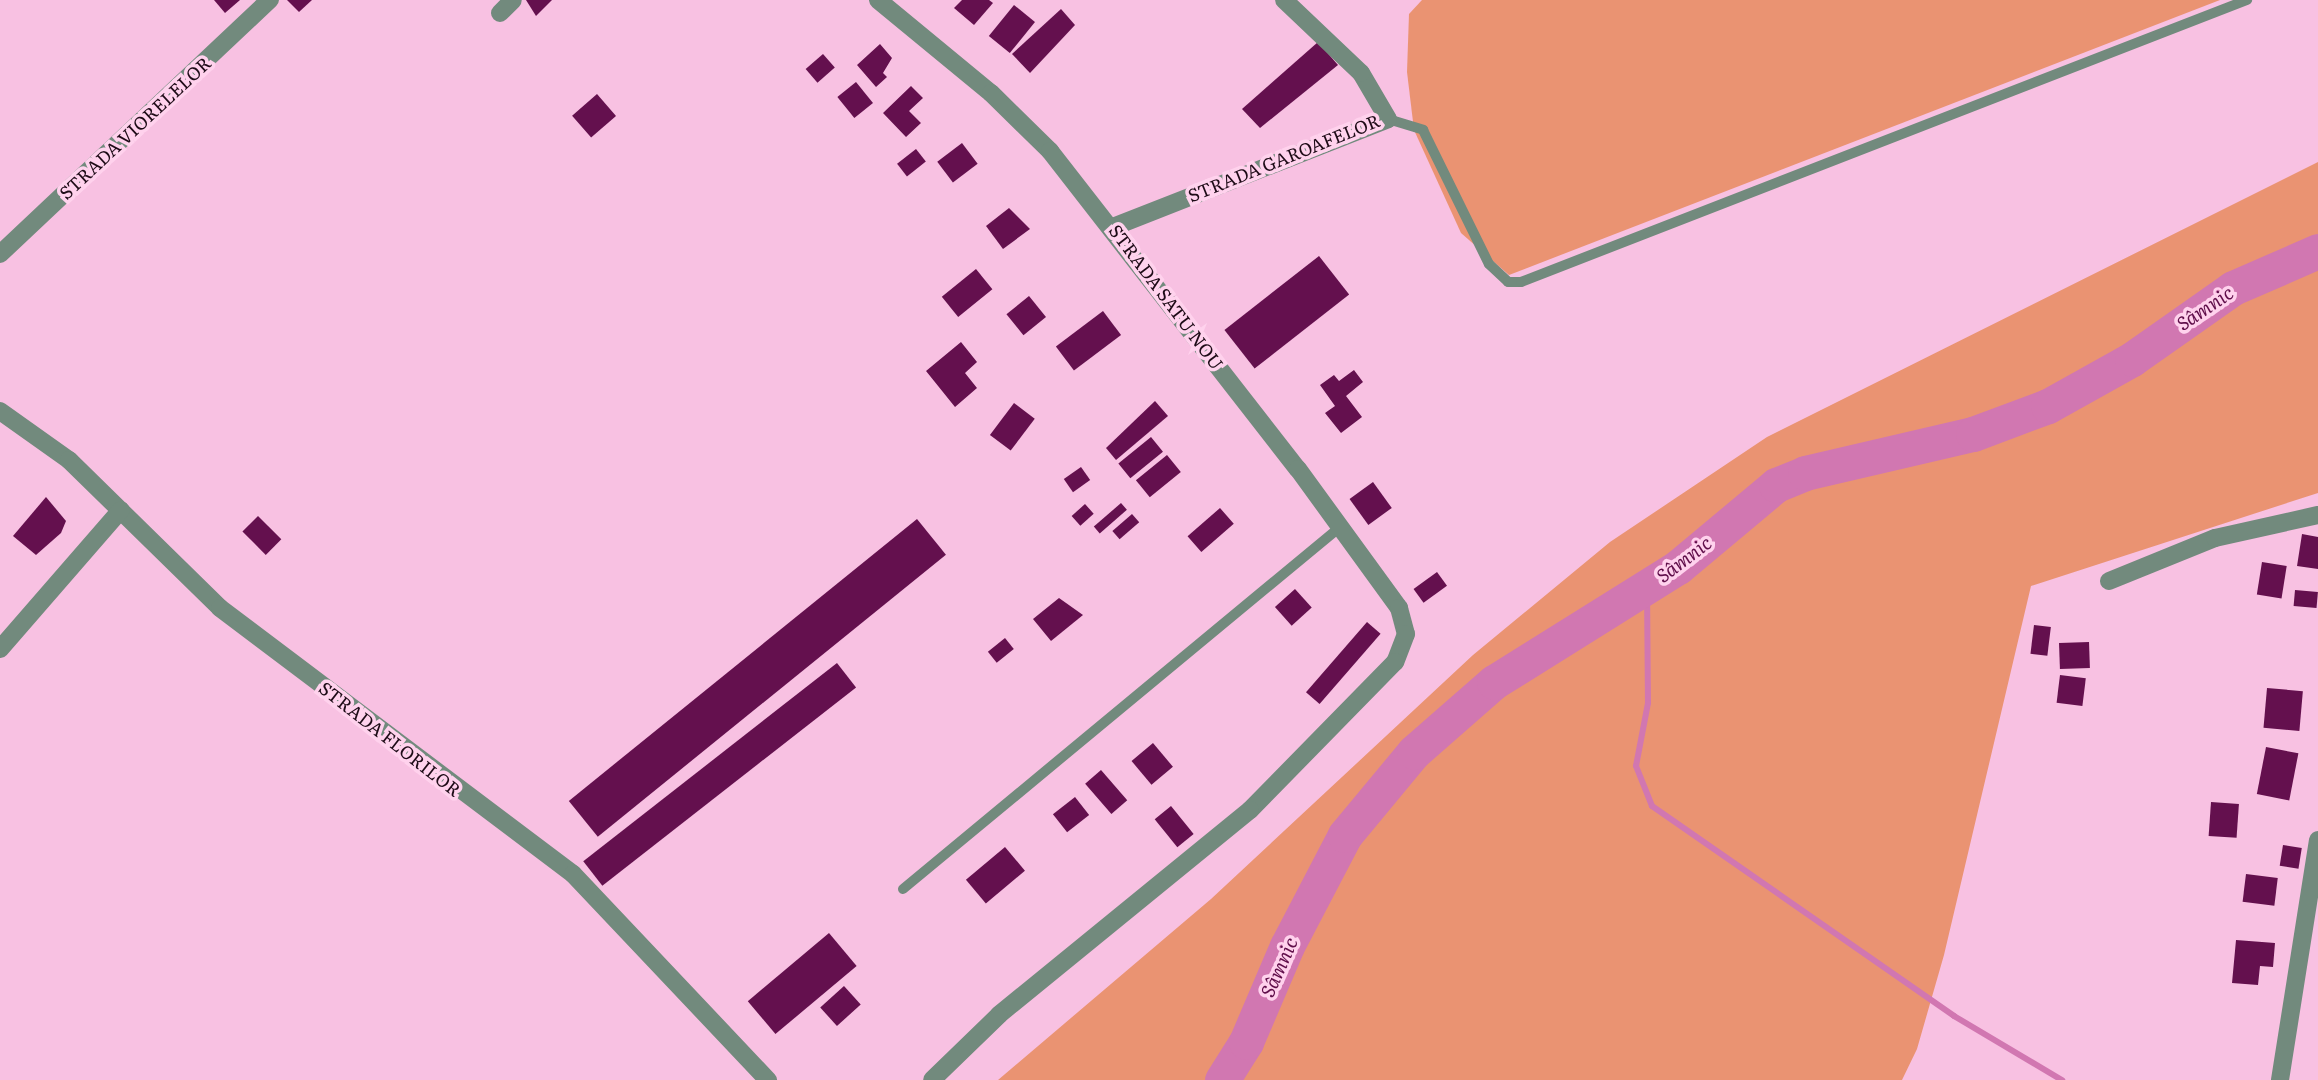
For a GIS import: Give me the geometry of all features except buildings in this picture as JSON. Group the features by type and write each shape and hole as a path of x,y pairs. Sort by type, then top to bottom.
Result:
{"street":[{"name":"STRADA VIORELELOR","path":"0,254 270,0"},
{"path":"500,13 513,0"},
{"name":"STRADA SATU NOU","path":"878,0 1031,130 1113,227 1399,608 1406,634 1395,662 1250,810 999,1015 932,1080"},
{"name":"STRADA GAROAFELOR","path":"1113,227 1388,119 1361,73 1284,0"},
{"name":"STRADA FLORILOR","path":"0,411 69,460 220,608 573,874 768,1080"},
{"path":"0,649 121,510"},
{"path":"2109,581 2215,538 2318,515"},
{"path":"2280,1080 2318,840"}],"lane":[{"path":"1388,119 1423,130 1489,264 1508,282 1521,282 2247,0"},
{"path":"903,889 1340,527"}],"shaded area":[{"path":"1422,0 2220,0 1509,275 1461,233 1414,130 1407,72 1409,14"},
{"path":"2318,162 2318,493 2031,586 1944,955 1917,1049 1902,1080 998,1080 1211,899 1473,655 1610,542 1767,437"}],"waterway":[{"name":"Sâmnic","path":"1222,1080 1246,1042 1287,946 1345,835 1414,752 1494,682 1678,567 1776,485 1805,473 1973,434 2048,406 2132,359 2233,288 2318,251"},
{"path":"1647,589 1648,703 1636,766 1652,806 1954,1016 2062,1080"}]}
